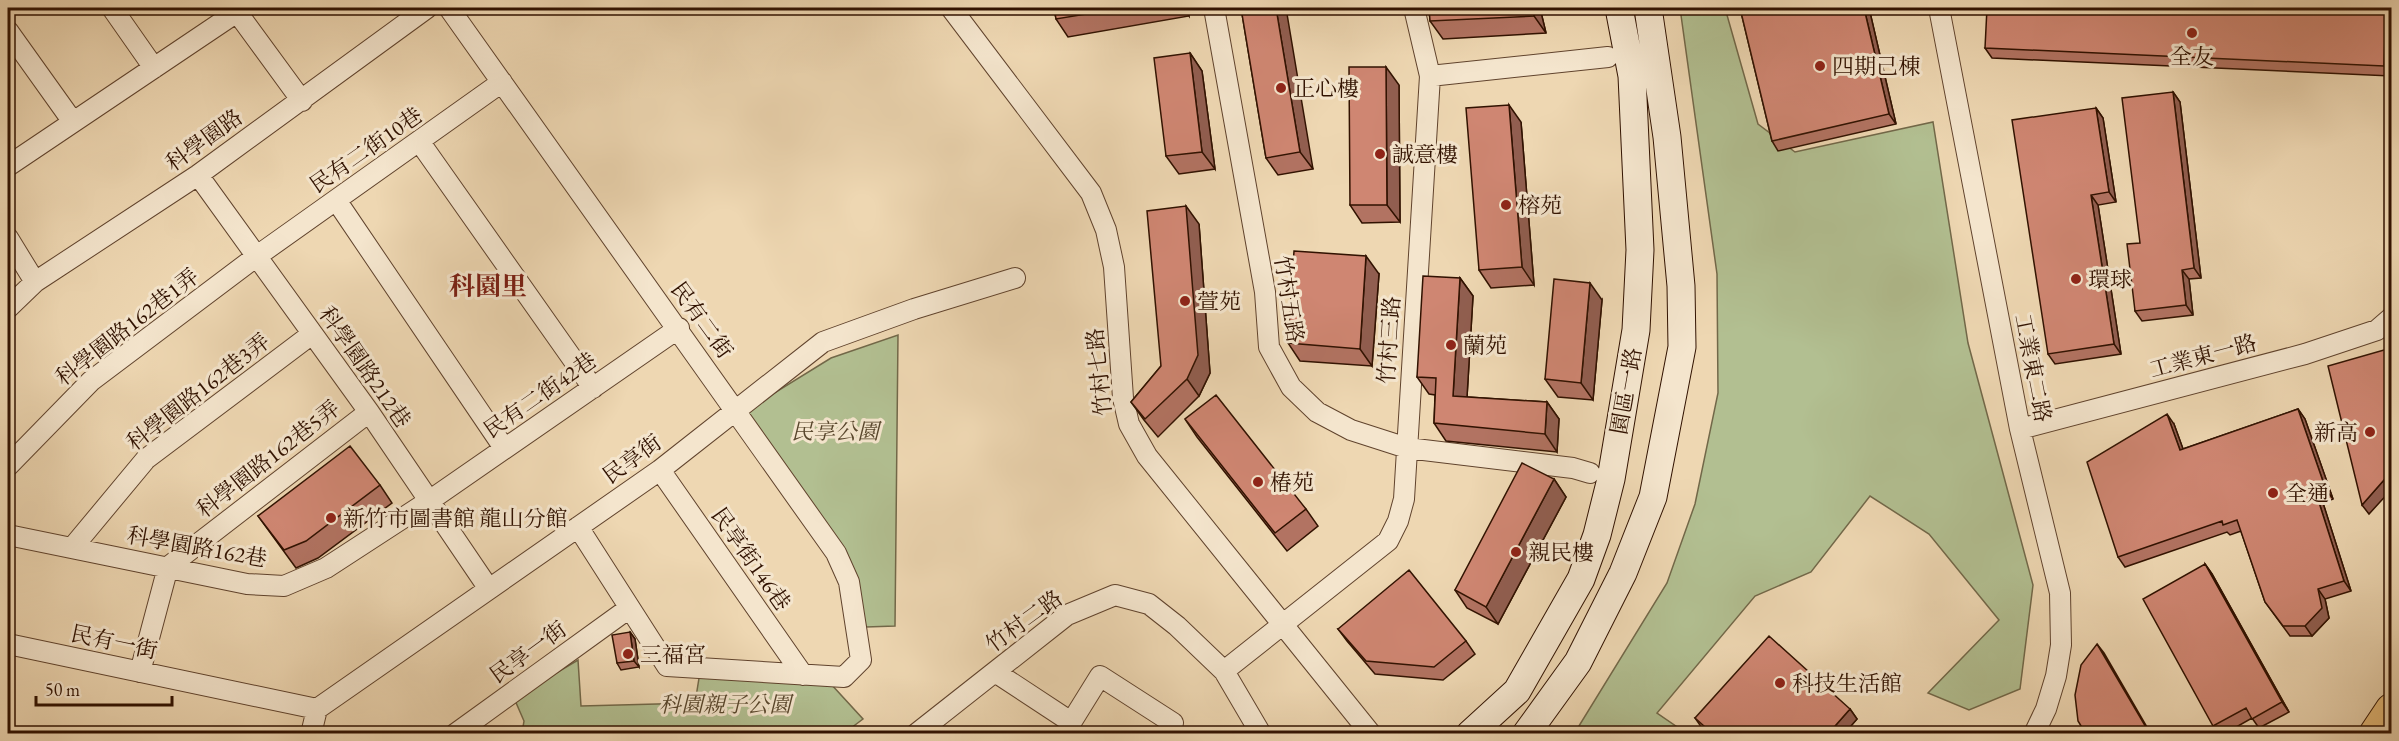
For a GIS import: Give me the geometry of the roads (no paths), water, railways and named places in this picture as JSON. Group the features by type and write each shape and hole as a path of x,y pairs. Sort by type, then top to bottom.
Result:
{"street":[{"path":"112,8 154,68"},
{"name":"科學園路","path":"8,308 35,282 198,175 262,127 303,101 427,8"},
{"name":"民有二街","path":"449,8 679,328 836,553 849,582 861,660 844,677 803,675"},
{"name":"竹村七路","path":"957,8 1091,193 1106,230 1113,267 1123,398 1129,424 1147,456 1371,734"},
{"name":"竹村五路","path":"1214,8 1265,292 1269,347 1291,387 1317,412 1351,430 1407,448 1573,468 1590,473"},
{"name":"竹村三路","path":"1224,671 1388,541 1398,521 1404,499 1430,75 1413,8"},
{"name":"園區一路","path":"1470,734 1517,691 1581,579 1597,535 1611,479 1636,330 1640,250 1632,76 1619,8"},
{"name":"園區一路","path":"1527,734 1578,662 1623,573 1653,497 1682,347 1681,286 1668,137 1648,8"},
{"name":"工業東二路","path":"1939,8 2020,429 2060,593 2061,645 2056,676 2046,709 2034,734"},
{"path":"8,166 236,10 303,101"},
{"path":"8,31 73,122"},
{"path":"1430,75 1608,57"},
{"name":"民有二街10巷","path":"257,256 502,82"},
{"path":"419,141 593,388"},
{"name":"科學園路212巷","path":"198,175 369,412 489,590"},
{"path":"336,200 504,448"},
{"path":"8,238 35,282"},
{"name":"科學園路162巷1弄","path":"8,466 91,381 257,256"},
{"name":"民享街","path":"317,710 660,470 823,342 914,309 1015,278"},
{"name":"工業東一路","path":"2020,429 2305,354 2377,330 2391,317"},
{"name":"民有二街42巷","path":"429,501 679,328"},
{"name":"科學園路162巷3弄","path":"72,548 146,459 312,334"},
{"name":"科學園路162巷5弄","path":"168,567 369,412"},
{"name":"民享街146巷","path":"660,470 803,675"},
{"name":"科學園路162巷","path":"8,535 247,584 284,586 326,568 429,501"},
{"path":"578,527 628,609 667,666 803,675"},
{"path":"141,672 168,567"},
{"name":"竹村二路","path":"916,734 1067,615 1115,596 1149,604 1177,626 1224,671 1261,734"},
{"name":"民享一街","path":"455,734 628,609"},
{"name":"民有一街","path":"8,644 317,710"},
{"path":"995,672 1067,728 1100,676 1173,723 1166,734"},
{"path":"311,734 317,710"}],"place":[{"name":"全友","path":"2192,33"},
{"name":"四期己棟","path":"1820,66"},
{"name":"正心樓","path":"1281,88"},
{"name":"誠意樓","path":"1380,154"},
{"name":"榕苑","path":"1506,205"},
{"name":"環球","path":"2076,279"},
{"name":"萱苑","path":"1185,301"},
{"name":"蘭苑","path":"1451,345"},
{"name":"新高","path":"2370,432"},
{"name":"椿苑","path":"1258,482"},
{"name":"全通","path":"2273,493"},
{"name":"新竹市圖書館 龍山分館","path":"331,518"},
{"name":"親民樓","path":"1516,552"},
{"name":"三福宮","path":"628,654"},
{"name":"科技生活館","path":"1780,683"}],"district":[{"name":"科園里","path":"488,286"}],"park label":[{"name":"民享公園","path":"835,431"},
{"name":"科園親子公園","path":"725,704"}]}
